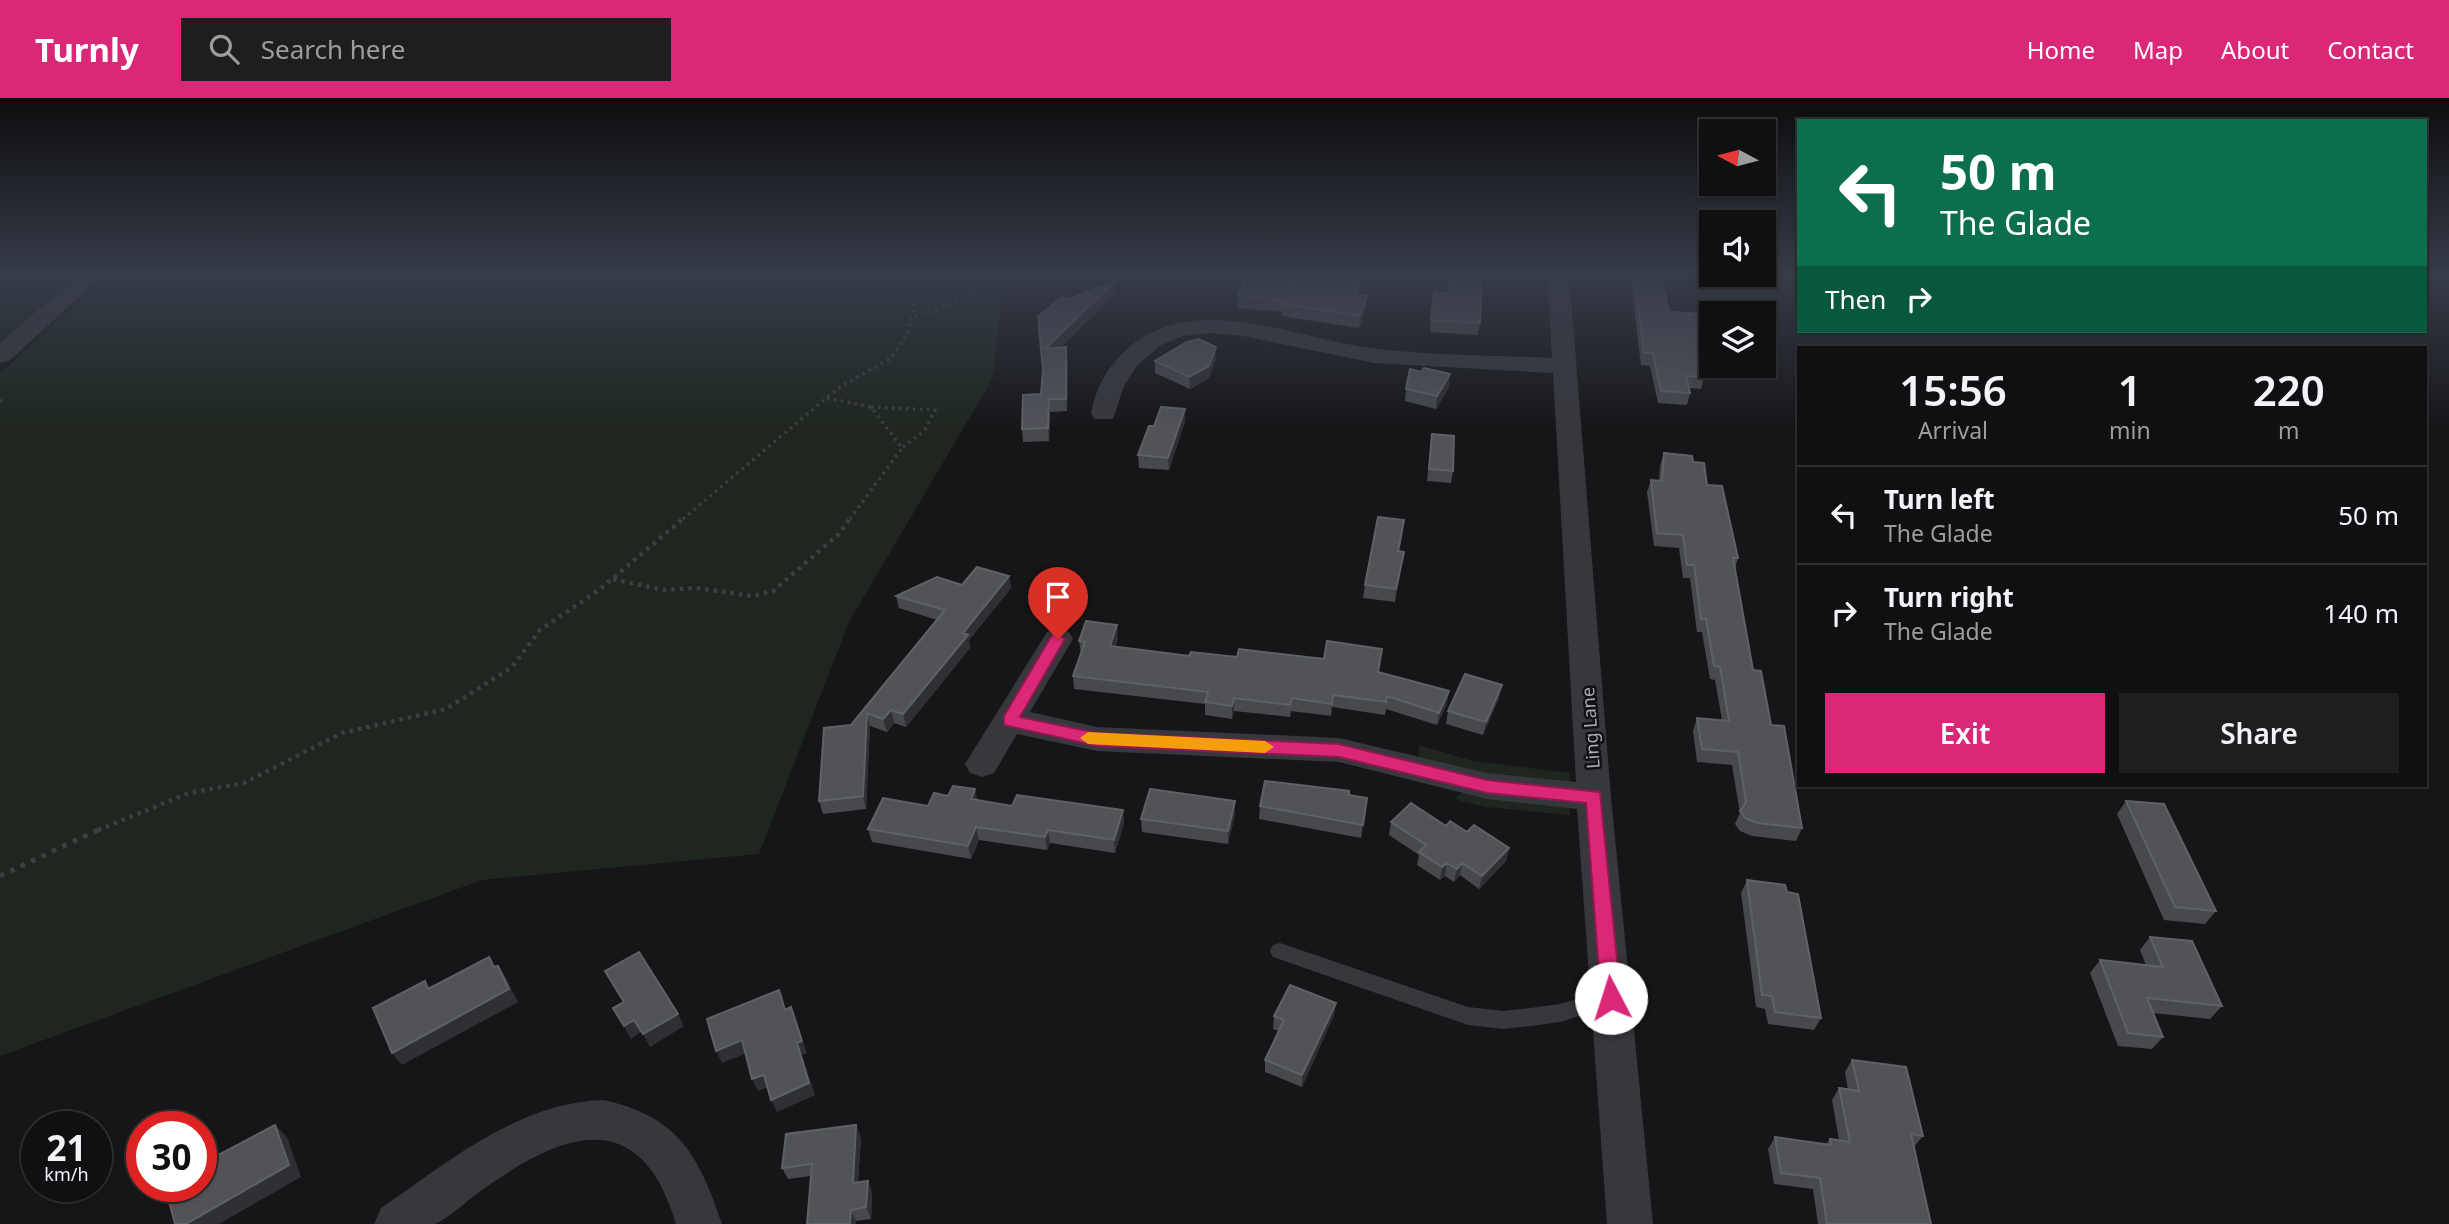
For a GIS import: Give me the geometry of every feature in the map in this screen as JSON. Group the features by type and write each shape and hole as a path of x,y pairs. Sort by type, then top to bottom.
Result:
{"street":[{"path":"0,356 34,326"},
{"path":"1159,326 1175,330 1244,330 1373,356 1566,366"},
{"name":"Ling Lane","path":"1563,326 1594,797 1630,1224"},
{"path":"1104,414 1111,383 1133,354 1154,337 1175,330"},
{"path":"982,764 1058,639"},
{"path":"1009,720 1097,739 1339,750 1487,786 1594,797"},
{"path":"397,1224 518,1143 548,1129 578,1121 608,1119 634,1125 669,1156 683,1175 699,1224"}],"lane":[{"path":"0,345 23,326"},
{"path":"1280,951 1468,1016 1503,1020 1560,1013 1611,998"}],"path":[{"path":"0,876 100,829 189,793 244,783 342,733 446,709 512,667 540,630 571,611 612,579 837,389 877,370 905,345 912,326"},
{"path":"612,579 663,590 696,588 754,596 773,591 839,534 902,448 925,430 935,410 870,407 827,398"},
{"path":"870,407 902,448"}],"shaded area":[{"path":"0,326 26,326 0,348"},
{"path":"54,326 998,326 993,378 849,622 759,854 482,880 0,1056 0,373"},
{"path":"1419,745 1473,761 1570,773 1570,785 1505,779 1419,758"},
{"path":"1464,791 1570,805 1570,815 1485,807 1454,799"}],"building":[{"path":"1039,326 1069,326 1045,349 1066,347 1066,399 1049,399 1048,428 1022,429 1023,395 1041,394 1043,370"},
{"path":"1641,326 1699,326 1699,377 1686,376 1690,393 1661,391 1653,353 1644,353"},
{"path":"1198,339 1216,347 1209,366 1189,377 1155,361 1187,342"},
{"path":"1424,368 1450,374 1437,396 1406,389 1410,369 1421,372"},
{"path":"1161,407 1185,409 1168,458 1138,455 1149,426 1154,426"},
{"path":"1432,434 1454,436 1453,471 1429,469"},
{"path":"1664,453 1692,456 1693,462 1704,463 1707,485 1722,486 1738,558 1733,558 1753,670 1761,671 1771,725 1784,726 1802,828 1757,823 1745,818 1740,811 1746,802 1738,752 1702,749 1697,718 1729,721 1720,667 1714,666 1706,619 1701,619 1694,565 1687,565 1683,535 1657,533 1651,480 1662,481"},
{"path":"1378,517 1404,520 1398,551 1404,552 1396,589 1365,585"},
{"path":"977,567 1009,576 963,633 968,635 903,714 891,710 883,719 867,713 863,796 819,801 824,728 851,725 945,610 896,596 937,577 962,585"},
{"path":"1086,621 1117,625 1110,646 1189,656 1191,652 1237,657 1239,649 1324,659 1327,641 1382,649 1378,672 1449,691 1439,713 1387,696 1386,702 1333,695 1332,704 1292,698 1290,705 1234,698 1232,706 1205,702 1208,692 1073,676 1085,642 1079,641"},
{"path":"1465,674 1502,685 1486,722 1448,711"},
{"path":"1265,781 1349,791 1349,795 1367,798 1363,825 1260,806"},
{"path":"953,786 975,789 971,799 1012,806 1017,795 1123,810 1114,840 1048,830 1045,837 976,827 968,846 868,829 883,798 928,806 934,793 948,796"},
{"path":"1150,789 1235,801 1228,831 1141,819"},
{"path":"2126,801 2164,804 2216,911 2175,907"},
{"path":"1411,803 1446,826 1450,821 1467,832 1474,825 1509,848 1482,876 1462,863 1457,869 1447,863 1442,867 1419,852 1426,845 1391,822"},
{"path":"1747,880 1785,885 1787,892 1798,894 1821,1018 1775,1012 1772,996 1762,995"},
{"path":"2150,937 2192,941 2222,1006 2147,998 2163,1037 2128,1033 2100,960 2163,967"},
{"path":"639,952 678,1014 643,1034 634,1020 624,1026 613,1008 624,1002 605,971"},
{"path":"489,957 494,967 498,966 509,989 392,1053 373,1008 425,981 428,989"},
{"path":"1290,985 1336,1003 1302,1075 1265,1060 1284,1020 1274,1016"},
{"path":"779,990 785,1010 791,1007 802,1041 797,1043 809,1083 771,1100 764,1075 752,1079 742,1040 716,1051 707,1019"},
{"path":"1852,1060 1906,1067 1923,1136 1911,1134 1931,1224 1827,1224 1820,1178 1781,1173 1775,1137 1831,1145 1830,1139 1850,1142 1839,1088 1859,1091"},
{"path":"275,1125 289,1165 186,1224 175,1224 169,1202 217,1202 217,1156"},
{"path":"856,1125 853,1183 868,1181 866,1207 851,1210 850,1224 807,1224 812,1164 782,1168 786,1134"}],"slow traffic":[{"path":"1088,738 1182,745 1265,747"}],"route":[{"path":"1058,639 1009,720 1058,733 1097,739 1182,745 1339,750 1487,786 1594,797 1611,998"}]}
